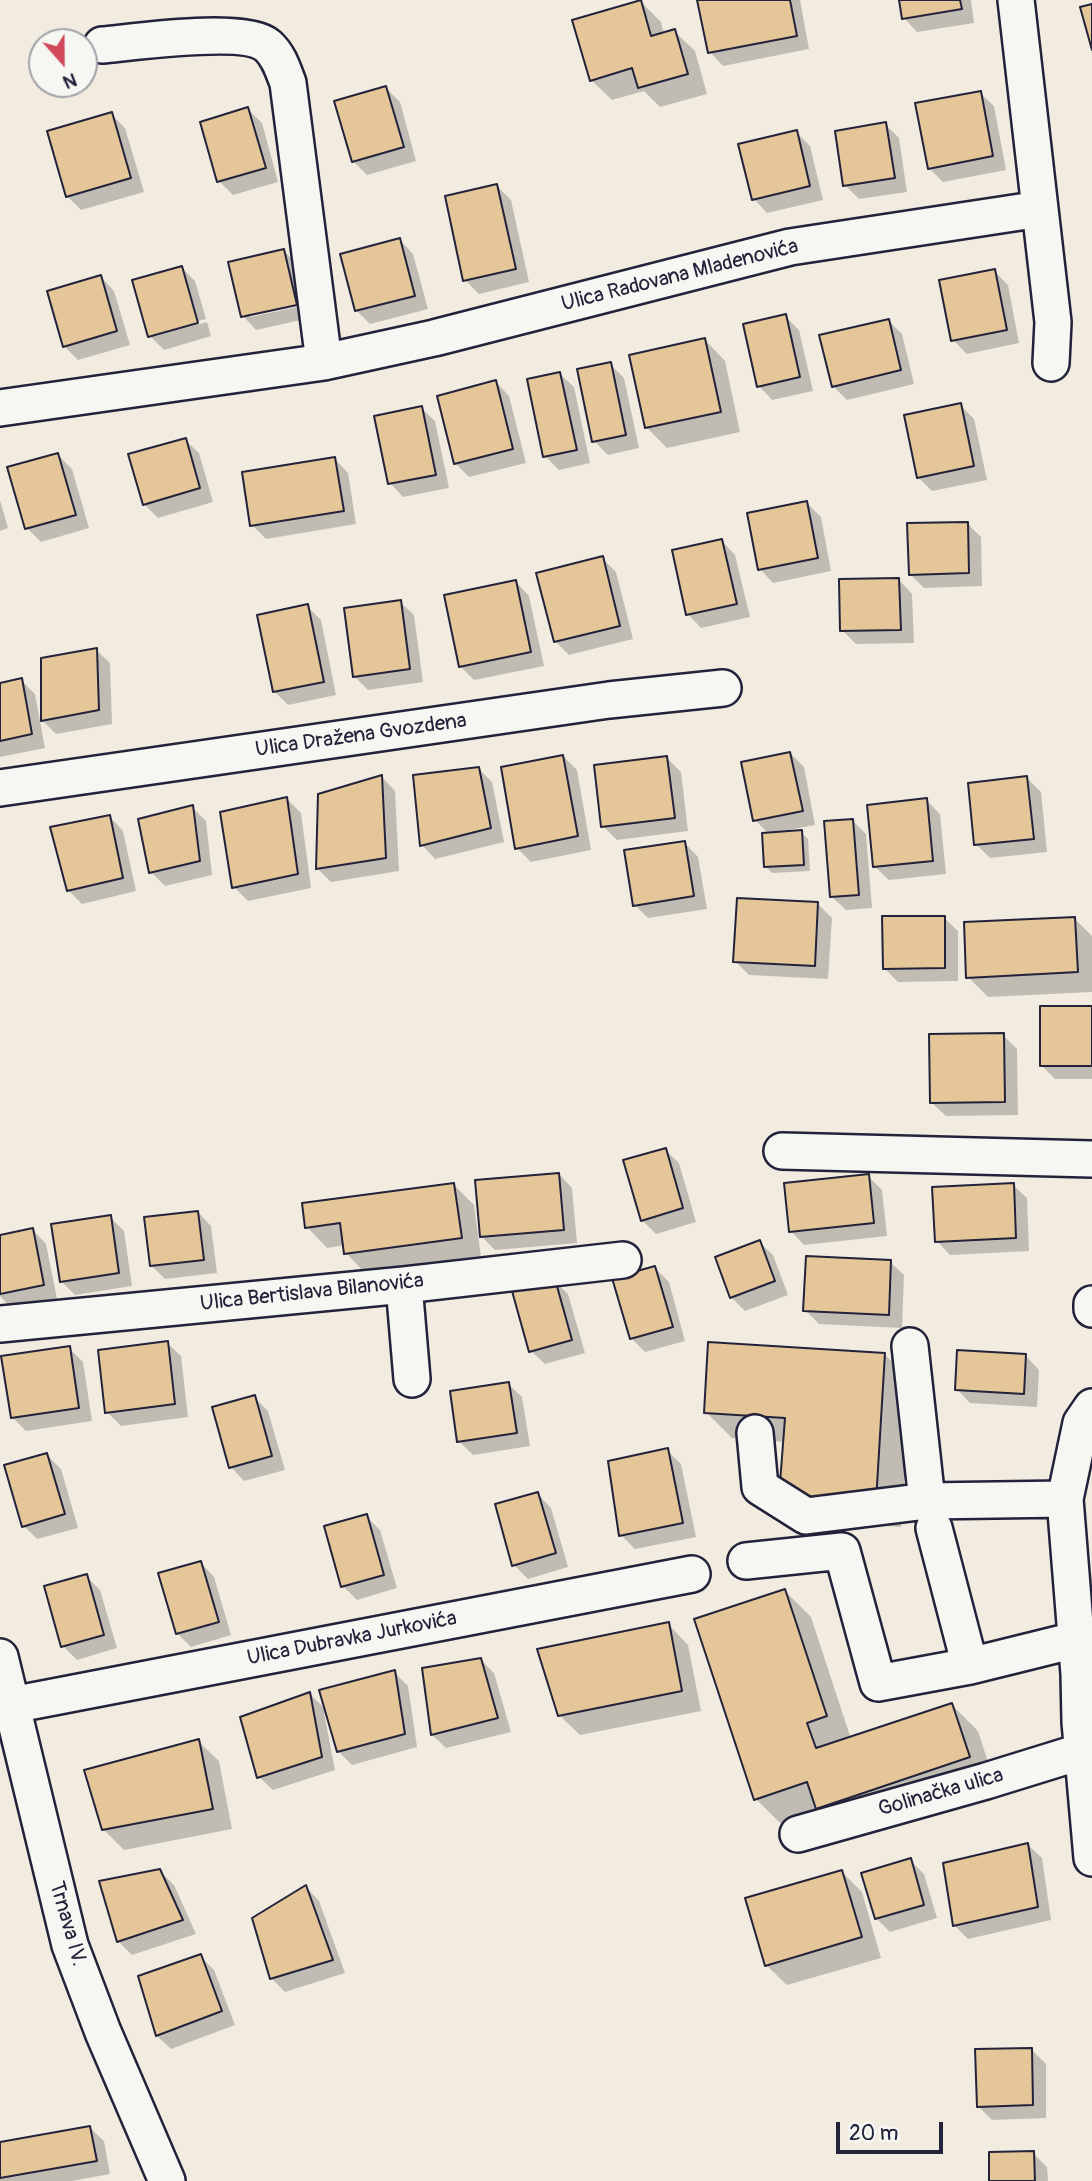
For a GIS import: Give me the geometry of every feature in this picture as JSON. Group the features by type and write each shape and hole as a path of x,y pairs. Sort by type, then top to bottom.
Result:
{"street":[{"path":"1016,0 1053,322 1051,363"},
{"path":"102,45 207,36 248,37 266,44 279,59 288,83 324,362"},
{"name":"Ulica Radovana Mladenovića","path":"0,408 324,362 434,338 790,247 1040,209"},
{"name":"Ulica Dražena Gvozdena","path":"0,788 609,700 723,688"},
{"path":"782,1151 1092,1159"},
{"name":"Ulica Bertislava Bilanovića","path":"0,1324 624,1260"},
{"path":"404,1284 412,1379"},
{"path":"910,1346 930,1515 970,1667"},
{"path":"1088,1417 1065,1499 1082,1662 1083,1751 1090,1793 1092,1858"},
{"path":"755,1433 760,1487 806,1516 930,1515 1065,1499"},
{"path":"746,1561 842,1550 878,1683 970,1667 1082,1662"},
{"name":"Ulica Dubravka Jurkovića","path":"12,1704 692,1574"},
{"name":"Trnava IV.","path":"0,1657 71,1945 103,2032 167,2181"},
{"name":"Golinačka ulica","path":"798,1834 1083,1751"}],"building":[{"path":"641,0 651,36 675,29 688,74 638,88 632,68 590,81 572,20"},
{"path":"697,0 790,0 797,36 708,53"},
{"path":"899,0 960,0 962,9 902,19"},
{"path":"1092,4 1092,50 1080,7"},
{"path":"386,86 404,147 352,162 334,101"},
{"path":"981,91 993,156 928,169 915,103"},
{"path":"248,107 266,168 217,182 200,122"},
{"path":"112,112 131,178 66,197 47,131"},
{"path":"886,122 895,178 843,186 835,131"},
{"path":"797,130 810,186 752,200 738,144"},
{"path":"497,184 516,269 463,281 445,196"},
{"path":"400,238 415,296 355,311 340,254"},
{"path":"284,249 297,305 241,317 228,262"},
{"path":"182,266 198,323 148,337 132,280"},
{"path":"995,269 1007,330 951,341 939,280"},
{"path":"101,275 117,331 63,347 47,291"},
{"path":"786,314 800,377 757,387 743,324"},
{"path":"889,319 901,370 832,387 819,335"},
{"path":"705,338 721,412 645,428 629,355"},
{"path":"611,362 626,435 592,442 577,369"},
{"path":"560,372 577,450 543,457 527,379"},
{"path":"496,380 513,449 454,464 437,396"},
{"path":"961,403 974,466 917,478 904,415"},
{"path":"422,406 436,475 388,484 374,416"},
{"path":"186,438 200,488 143,505 128,454"},
{"path":"58,453 76,515 25,529 7,467"},
{"path":"335,457 344,511 250,526 242,472"},
{"path":"807,501 818,558 758,570 747,513"},
{"path":"968,522 969,573 909,575 907,523"},
{"path":"722,539 737,604 686,615 672,550"},
{"path":"603,556 620,626 554,642 536,573"},
{"path":"899,578 901,630 840,631 839,579"},
{"path":"516,580 531,652 459,667 444,595"},
{"path":"401,600 410,669 353,677 344,608"},
{"path":"308,604 324,682 273,692 257,615"},
{"path":"97,648 99,710 41,721 41,658"},
{"path":"22,678 32,734 0,741 0,683"},
{"path":"790,752 803,811 753,821 741,762"},
{"path":"563,755 578,836 515,849 501,767"},
{"path":"667,756 675,818 601,827 594,765"},
{"path":"479,767 491,828 420,846 413,775"},
{"path":"382,775 386,858 316,869 318,794"},
{"path":"1027,776 1034,839 974,845 968,783"},
{"path":"287,797 298,874 232,888 220,812"},
{"path":"927,798 933,861 873,867 867,805"},
{"path":"193,805 200,861 149,873 138,819"},
{"path":"110,815 123,878 67,891 50,827"},
{"path":"853,819 859,895 830,897 824,821"},
{"path":"802,830 804,865 764,867 762,833"},
{"path":"685,841 694,896 633,906 624,850"},
{"path":"737,898 818,902 815,966 733,962"},
{"path":"882,916 945,916 945,968 883,969"},
{"path":"1075,917 1078,972 966,978 964,922"},
{"path":"1040,1006 1092,1006 1092,1066 1040,1066"},
{"path":"1004,1033 1005,1102 930,1103 929,1034"},
{"path":"666,1148 683,1208 641,1221 623,1160"},
{"path":"559,1173 564,1230 480,1237 475,1180"},
{"path":"869,1174 874,1223 789,1232 784,1183"},
{"path":"454,1183 462,1238 344,1254 340,1223 305,1228 302,1203"},
{"path":"1014,1183 1016,1238 935,1242 932,1187"},
{"path":"198,1211 204,1260 150,1266 144,1217"},
{"path":"111,1215 119,1273 60,1282 51,1224"},
{"path":"33,1228 44,1285 0,1294 0,1235"},
{"path":"760,1240 775,1281 730,1298 715,1257"},
{"path":"806,1256 891,1260 889,1315 803,1311"},
{"path":"655,1266 673,1327 630,1339 612,1278"},
{"path":"555,1279 572,1340 529,1352 512,1291"},
{"path":"168,1341 175,1404 105,1413 98,1350"},
{"path":"708,1342 885,1353 876,1502 779,1496 785,1418 704,1413"},
{"path":"70,1346 79,1408 11,1418 1,1356"},
{"path":"957,1350 1026,1354 1024,1394 955,1390"},
{"path":"509,1382 517,1433 457,1442 450,1391"},
{"path":"255,1395 272,1456 229,1468 212,1407"},
{"path":"668,1448 683,1523 619,1536 608,1461"},
{"path":"47,1453 65,1514 22,1527 4,1465"},
{"path":"538,1492 556,1553 512,1566 495,1504"},
{"path":"367,1514 384,1575 341,1587 324,1526"},
{"path":"201,1561 219,1622 176,1634 158,1573"},
{"path":"87,1574 104,1635 61,1647 44,1586"},
{"path":"785,1589 827,1716 807,1723 816,1748 952,1703 970,1757 816,1809 807,1782 754,1800 694,1619"},
{"path":"669,1622 682,1691 558,1716 537,1649"},
{"path":"481,1658 498,1718 431,1735 422,1668"},
{"path":"395,1670 405,1734 337,1752 319,1690"},
{"path":"310,1692 322,1757 257,1778 240,1717"},
{"path":"199,1739 213,1809 102,1830 84,1770"},
{"path":"1028,1843 1038,1907 953,1926 943,1863"},
{"path":"911,1858 924,1905 875,1919 861,1873"},
{"path":"160,1869 183,1920 117,1942 99,1881"},
{"path":"842,1870 862,1937 765,1966 745,1898"},
{"path":"306,1885 333,1960 270,1979 252,1918"},
{"path":"201,1954 222,2011 156,2036 138,1976"},
{"path":"1032,2048 1033,2105 977,2107 975,2049"},
{"path":"90,2126 97,2161 0,2178 0,2142"},
{"path":"1034,2151 1035,2181 989,2181 989,2152"}]}
